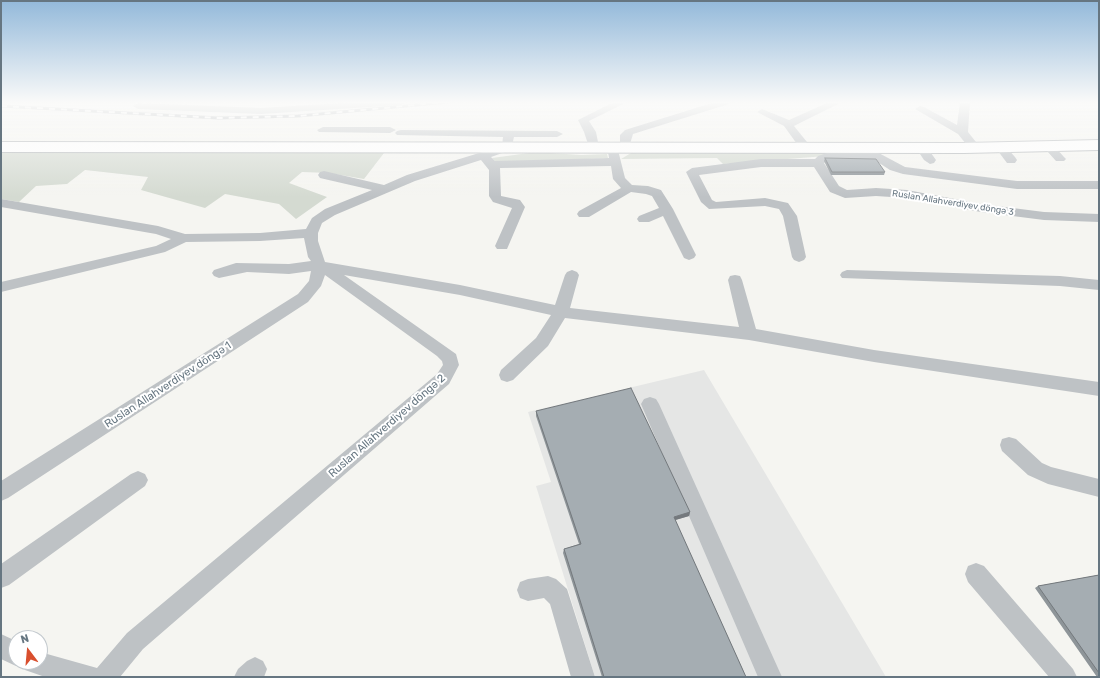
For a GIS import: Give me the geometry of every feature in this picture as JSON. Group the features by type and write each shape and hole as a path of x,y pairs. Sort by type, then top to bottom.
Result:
{"highway":[{"path":"1,141 356,136 592,142 618,151 801,142 1099,139"},
{"path":"1,147 509,141 618,151 874,152 926,154 965,141 1099,145"},
{"path":"965,141 1006,154 1055,154 1099,150"}],"street":[{"path":"343,134 356,136 375,134"},
{"path":"426,134 509,141 557,134"},
{"path":"590,134 592,142"},
{"path":"627,134 618,151 619,179 628,188 648,190 657,193 667,209 689,255"},
{"path":"794,134 801,142"},
{"path":"955,134 965,141"},
{"path":"965,134 965,141"},
{"path":"488,160 509,141"},
{"path":"320,264 313,250 312,233 317,220 330,212 411,178 488,160 566,162 618,151"},
{"path":"799,257 790,216 788,210 784,206 765,202 714,206 707,202 692,172 761,163 818,163 822,158 826,157 874,152 898,174 1017,185 1099,185"},
{"path":"488,160 495,170 495,196 497,199 515,203 519,207 502,246"},
{"name":"Ruslan Allahverdiyev döngə 3","path":"818,163 834,189 845,194 876,192 907,194 981,208 1044,216 1099,218"},
{"path":"324,175 366,183 385,189"},
{"path":"584,214 623,193 628,188"},
{"path":"1,202 158,230 184,238 260,237 312,233"},
{"path":"644,219 667,209"},
{"path":"1,286 160,248 184,238"},
{"path":"219,273 236,268 289,269 320,264 460,290 561,312 748,334 874,356 1099,389"},
{"name":"Ruslan Allahverdiyev döngə 1","path":"1,492 303,298 316,282 320,264"},
{"name":"Ruslan Allahverdiyev döngə 2","path":"105,677 135,641 443,379 448,372 451,365 450,358 443,352 320,264"},
{"path":"507,374 542,342 561,312 572,274"},
{"path":"847,275 1060,281 1099,285"},
{"path":"735,280 748,334"},
{"path":"650,404 770,677"},
{"path":"1009,445 1035,469 1099,488"},
{"path":"1,577 138,480"},
{"path":"976,574 1065,677"},
{"path":"528,590 548,587 559,597 583,677"},
{"path":"48,666 90,677"}],"shaded area":[{"path":"1,150 174,150 384,153 364,179 329,173 302,172 289,183 327,197 296,219 279,204 225,194 205,208 141,190 148,177 85,170 67,184 36,186 19,202 1,199"},
{"path":"536,152 581,155 607,154 608,158 497,163 492,158"},
{"path":"852,152 852,154 723,164 717,158 621,159 631,153"},
{"path":"704,370 886,677 595,677 536,486 551,482 528,412"}],"building":[{"path":"825,158 876,159 885,172 832,172"},
{"path":"631,388 690,512 674,517 746,677 604,677 564,549 581,544 536,411"},
{"path":"1099,575 1099,673 1038,586"}]}
